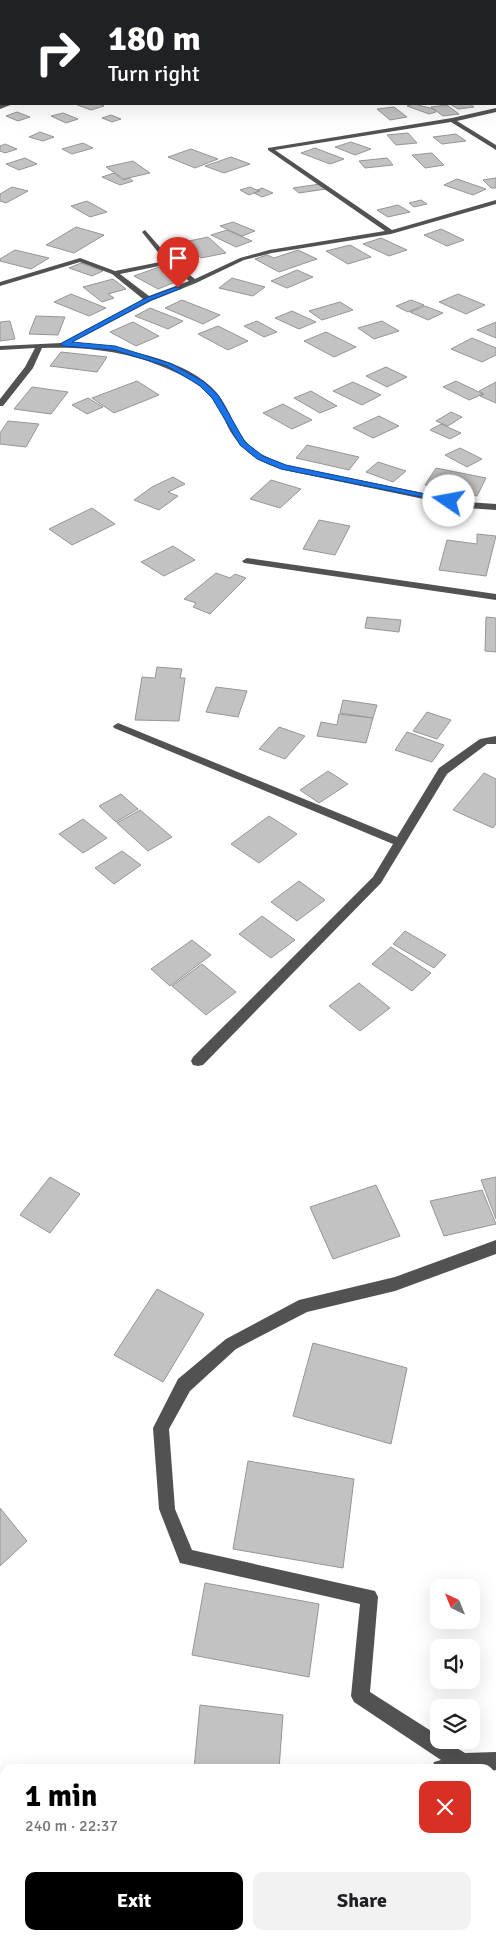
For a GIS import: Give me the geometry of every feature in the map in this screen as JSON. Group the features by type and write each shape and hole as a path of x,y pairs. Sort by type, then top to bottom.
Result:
{"street":[{"path":"391,232 270,149 452,120 496,110"},
{"path":"452,120 496,148"},
{"path":"64,344 148,299 194,282 242,259 271,251 391,232 496,202"},
{"path":"145,232 170,262 194,282"},
{"path":"0,284 80,260 114,273 148,299"},
{"path":"114,273 170,262"},
{"path":"0,348 64,344 115,348 169,365 202,384 215,396 242,443 260,457 284,467 467,505 496,507"},
{"path":"0,404 29,368 40,345"},
{"path":"246,561 496,597"},
{"path":"118,726 399,842"},
{"path":"198,1061 376,880 443,771 484,741 496,740"},
{"path":"463,1763 360,1696 369,1597 186,1558 167,1509 161,1428 184,1385 231,1344 304,1305 395,1284 496,1247"},
{"path":"459,1764 496,1761"}],"building":[{"path":"78,105 104,106 91,110"},
{"path":"418,105 434,109 436,112 429,114 407,106"},
{"path":"447,105 459,114 443,116 431,107"},
{"path":"452,105 471,105 474,107 458,109"},
{"path":"394,107 407,117 390,120 377,109"},
{"path":"17,112 30,117 18,121 6,116"},
{"path":"63,113 78,119 66,123 51,116"},
{"path":"111,115 121,119 112,122 102,118"},
{"path":"40,132 54,137 43,141 29,137"},
{"path":"408,133 417,143 396,145 387,135"},
{"path":"456,134 466,141 442,144 433,137"},
{"path":"351,142 371,149 355,155 335,147"},
{"path":"83,143 93,148 72,154 62,149"},
{"path":"5,144 17,149 5,153 0,151 0,146"},
{"path":"315,148 344,159 330,164 301,153"},
{"path":"191,149 218,159 195,168 168,157"},
{"path":"432,153 444,165 425,168 412,155"},
{"path":"231,157 250,164 224,173 205,166"},
{"path":"25,158 37,164 19,170 6,164"},
{"path":"387,158 393,165 365,168 359,161"},
{"path":"133,161 150,173 124,179 106,167"},
{"path":"114,173 123,180 129,178 133,181 120,185 102,177"},
{"path":"496,178 496,188 491,188 483,180"},
{"path":"457,179 486,189 473,195 444,185"},
{"path":"320,184 326,189 299,193 293,188"},
{"path":"12,187 28,191 6,203 0,201 0,194"},
{"path":"250,187 259,191 249,195 240,190"},
{"path":"262,188 273,193 262,197 254,193"},
{"path":"421,200 427,204 414,207 409,203"},
{"path":"87,201 107,212 90,217 71,206"},
{"path":"398,205 410,212 388,217 377,210"},
{"path":"233,222 255,231 242,236 220,226"},
{"path":"76,227 104,235 74,253 46,245"},
{"path":"441,229 464,240 447,246 424,235"},
{"path":"227,230 252,241 236,247 211,235"},
{"path":"208,237 226,253 201,258 184,242"},
{"path":"381,238 407,250 389,256 363,244"},
{"path":"350,245 371,257 348,264 326,251"},
{"path":"15,250 49,258 31,269 0,261 0,259"},
{"path":"298,250 317,259 279,272 255,259 267,255 274,258"},
{"path":"81,263 103,271 92,276 69,268"},
{"path":"159,267 183,279 158,289 134,276"},
{"path":"297,270 313,277 287,288 271,281"},
{"path":"232,278 265,287 253,296 219,288"},
{"path":"113,279 126,289 108,294 114,298 102,302 83,287"},
{"path":"71,294 106,308 89,316 54,302"},
{"path":"458,294 485,305 466,314 439,302"},
{"path":"182,300 220,315 203,324 165,308"},
{"path":"411,300 424,305 408,312 396,306"},
{"path":"340,302 353,310 322,320 309,311"},
{"path":"425,306 443,313 428,320 410,312"},
{"path":"150,308 183,321 168,329 135,316"},
{"path":"292,311 316,322 299,329 275,318"},
{"path":"36,316 65,317 58,335 29,334"},
{"path":"10,321 15,339 0,341 0,322"},
{"path":"257,321 277,332 264,337 244,326"},
{"path":"382,321 399,331 374,339 358,328"},
{"path":"133,322 159,336 136,346 110,332"},
{"path":"496,322 496,338 477,330"},
{"path":"218,326 248,341 228,350 198,334"},
{"path":"326,332 356,347 334,357 304,341"},
{"path":"472,338 496,348 496,355 482,362 451,349"},
{"path":"61,352 107,357 97,372 50,366"},
{"path":"386,367 407,377 387,387 366,376"},
{"path":"137,381 159,395 114,413 92,398"},
{"path":"456,381 483,394 469,400 443,387"},
{"path":"353,382 381,395 362,405 333,391"},
{"path":"496,382 496,403 480,396 484,394 479,391"},
{"path":"32,387 68,392 51,414 14,409"},
{"path":"311,391 337,406 320,413 294,398"},
{"path":"88,398 103,407 87,414 72,405"},
{"path":"283,404 312,420 292,429 263,413"},
{"path":"451,412 462,417 448,426 436,421"},
{"path":"379,416 399,426 373,438 353,428"},
{"path":"8,421 39,424 26,447 0,444 0,433"},
{"path":"441,424 461,433 450,439 430,430"},
{"path":"307,445 359,457 349,470 296,458"},
{"path":"460,448 482,459 467,467 445,455"},
{"path":"378,462 406,471 393,482 366,472"},
{"path":"436,468 486,478 477,496 425,485"},
{"path":"173,477 185,484 168,492 178,496 159,510 134,500 152,487"},
{"path":"271,480 301,489 280,508 250,499"},
{"path":"92,508 115,524 72,545 49,529"},
{"path":"319,520 350,526 335,555 303,549"},
{"path":"477,534 496,536 486,576 439,570 447,540 477,544"},
{"path":"173,546 195,560 164,576 141,562"},
{"path":"216,573 230,578 235,574 246,578 210,614 193,607 196,603 184,599"},
{"path":"367,617 401,620 399,632 365,628"},
{"path":"486,617 496,618 496,652 485,651"},
{"path":"157,667 182,669 180,678 185,678 179,721 135,720 142,677 155,678"},
{"path":"216,687 247,691 238,717 206,712"},
{"path":"343,700 377,705 373,718 340,713"},
{"path":"427,712 451,720 437,739 413,731"},
{"path":"339,714 373,718 366,743 317,736 321,722 337,725"},
{"path":"279,727 305,736 285,759 259,749"},
{"path":"407,732 444,745 432,762 395,750"},
{"path":"328,771 348,784 319,803 300,790"},
{"path":"484,773 496,779 496,824 493,828 453,810"},
{"path":"121,794 138,809 116,822 99,806"},
{"path":"140,810 172,837 148,851 117,823"},
{"path":"269,816 297,834 259,863 231,844"},
{"path":"83,819 107,838 83,853 59,834"},
{"path":"122,851 141,865 114,884 95,868"},
{"path":"299,881 325,900 297,921 271,902"},
{"path":"262,916 295,940 271,958 239,934"},
{"path":"405,931 446,955 434,968 393,944"},
{"path":"192,940 211,955 170,986 151,969"},
{"path":"391,947 431,973 412,991 372,964"},
{"path":"202,964 236,992 206,1015 172,986"},
{"path":"359,983 390,1008 360,1031 329,1006"},
{"path":"50,1177 80,1194 50,1233 20,1215"},
{"path":"496,1177 496,1219 481,1180"},
{"path":"376,1185 400,1236 333,1259 310,1207"},
{"path":"482,1190 496,1224 444,1236 430,1201"},
{"path":"157,1289 204,1314 163,1382 114,1355"},
{"path":"313,1343 407,1368 391,1444 293,1416"},
{"path":"248,1461 354,1479 343,1568 233,1549"},
{"path":"0,1508 27,1541 0,1566"},
{"path":"205,1583 319,1604 309,1677 192,1655"},
{"path":"200,1705 283,1715 279,1764 194,1764"}],"route":[{"path":"178,288 148,299 64,344 115,348 169,365 202,384 215,396 242,443 260,457 284,467 449,501"}]}
